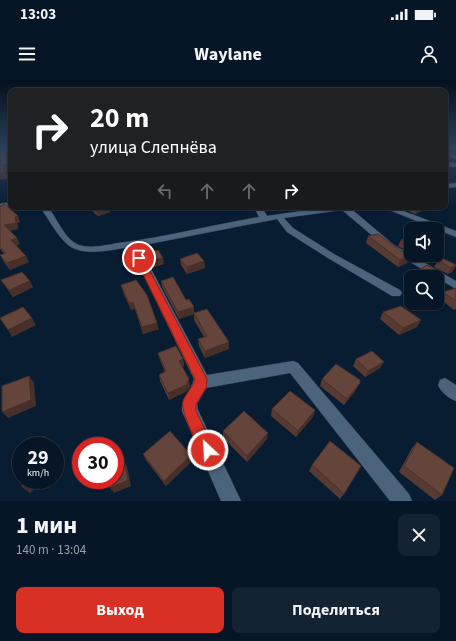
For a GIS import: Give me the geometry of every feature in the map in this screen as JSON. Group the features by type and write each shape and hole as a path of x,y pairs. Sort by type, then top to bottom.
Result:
{"street":[{"path":"46,210 69,242 77,248 132,244 264,218 323,210"},
{"path":"260,210 264,218"},
{"path":"348,210 391,247 456,286"},
{"path":"394,210 456,234"},
{"path":"278,216 290,230 296,234 396,293"},
{"path":"132,244 201,379 200,388 189,403 190,411 231,501"},
{"path":"200,383 293,367 402,501"}],"building":[{"path":"0,168 3,168 4,172 0,173"},
{"path":"5,204 8,207 8,210 12,210 18,216 15,217 16,223 4,225 17,238 11,240 26,256 7,263 0,255 6,253 0,247 0,206"},
{"path":"378,234 404,253 404,259 400,260 368,236"},
{"path":"158,250 163,258 153,260 148,253"},
{"path":"197,253 204,261 187,267 180,259"},
{"path":"444,259 456,265 451,268 441,262 444,262"},
{"path":"427,265 436,270 418,270"},
{"path":"22,272 30,281 9,290 1,280"},
{"path":"173,277 186,300 189,299 194,307 178,312 161,281"},
{"path":"136,280 147,295 157,323 142,327 133,302 129,303 121,285"},
{"path":"456,288 456,301 444,293"},
{"path":"401,306 404,310 407,310 421,320 403,328 383,312"},
{"path":"23,307 32,318 8,330 0,318"},
{"path":"207,309 229,342 205,351 198,339 207,336 194,313"},
{"path":"176,346 183,359 179,361 189,379 186,385 168,393 159,375 166,371 158,353"},
{"path":"372,351 384,362 368,371 356,359"},
{"path":"336,364 360,380 360,383 347,399 322,379"},
{"path":"29,376 31,400 2,412 2,386"},
{"path":"290,391 315,410 298,431 272,409"},
{"path":"244,411 268,433 247,456 223,431"},
{"path":"170,431 191,455 164,481 143,454"},
{"path":"330,441 361,466 344,494 312,465"},
{"path":"417,442 454,468 442,495 404,466"},
{"path":"124,460 128,480 124,482"}],"route":[{"path":"139,258 201,379 200,388 193,395 189,403 190,411 208,450"}]}
